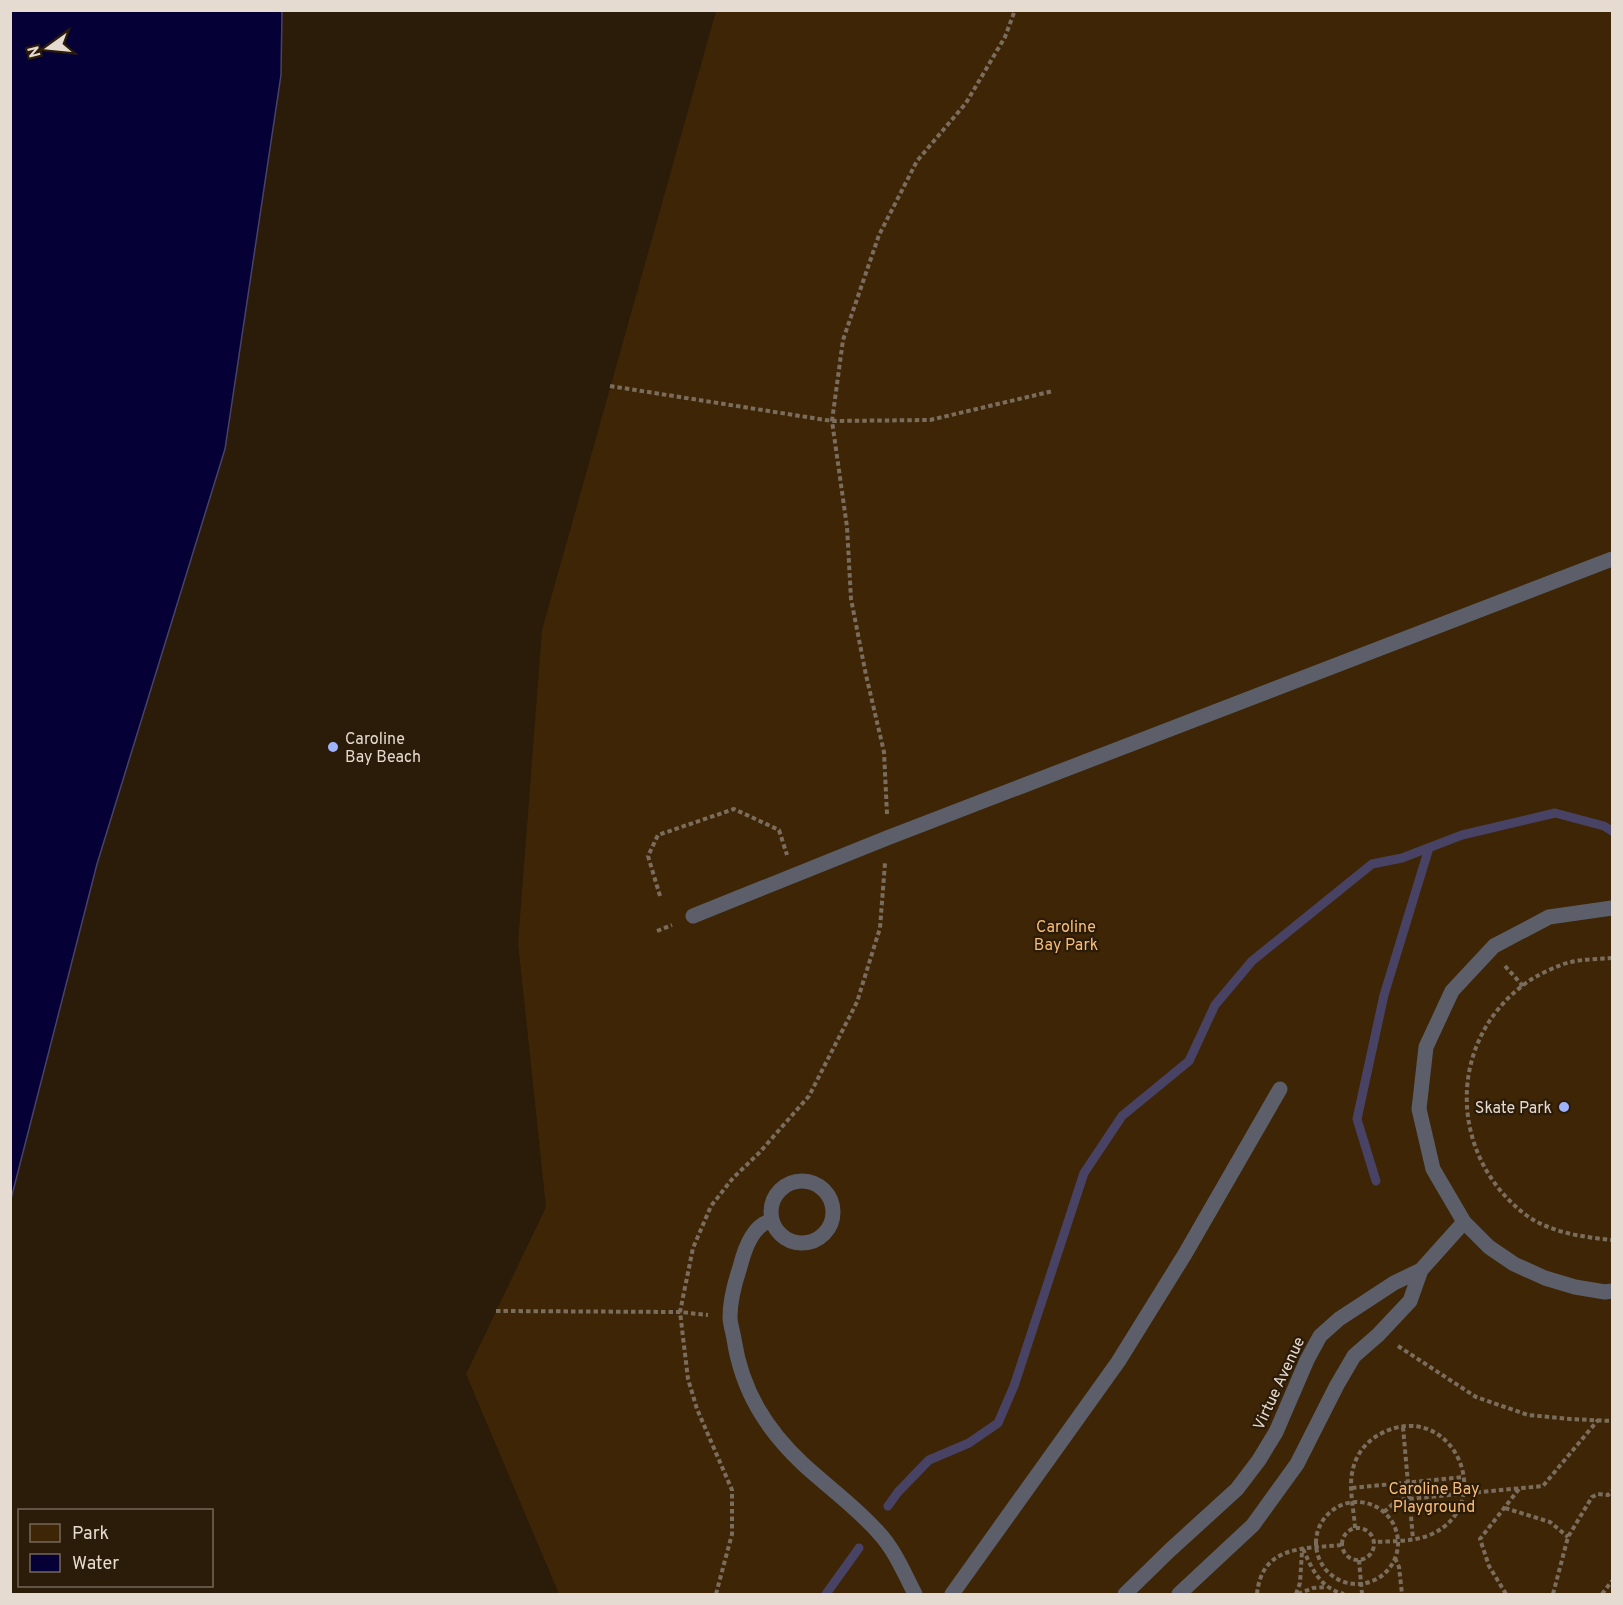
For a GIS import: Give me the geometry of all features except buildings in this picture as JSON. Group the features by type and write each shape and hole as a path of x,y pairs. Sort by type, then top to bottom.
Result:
{"street":[{"path":"693,916 887,838 1612,559"},
{"path":"1612,908 1549,917 1494,946 1452,991 1426,1047 1419,1108 1433,1169 1464,1222 1489,1247 1514,1264 1545,1278 1575,1287 1612,1292"},
{"path":"952,1594 1118,1362 1185,1254 1280,1089"},
{"path":"806,1181 824,1191 833,1210 828,1229 812,1242 792,1242 776,1230 771,1221 773,1201 778,1192 796,1182 806,1181"},
{"path":"771,1221 765,1222 757,1230 745,1249 730,1317 738,1362 752,1400 773,1432 802,1463 878,1532 895,1554 915,1594"},
{"path":"1179,1594 1253,1525 1297,1464 1354,1356 1410,1301 1421,1270 1464,1222"},
{"name":"Virtue Avenue","path":"1125,1594 1237,1489 1260,1460 1276,1432 1307,1360 1320,1336 1339,1319 1394,1283 1421,1270"}],"path":[{"path":"716,1594 732,1534 732,1490 697,1409 688,1379 680,1312 693,1248 711,1206 733,1178 759,1153 809,1096 857,1002 880,928 887,838 884,752 851,599 848,527 832,420 843,340 879,235 917,161 966,103 1005,37 1015,10"},
{"path":"610,386 832,420 930,420 1053,391"},
{"path":"660,897 648,856 658,835 734,809 779,830 795,876"},
{"path":"1612,958 1570,962 1527,982 1501,1006 1494,1013 1473,1053 1465,1098 1473,1143 1494,1184 1527,1215 1568,1235 1612,1240"},
{"path":"496,1311 680,1312"},
{"path":"1383,1330 1401,1350 1476,1397 1528,1415 1612,1421"},
{"path":"1384,1512 1397,1500 1544,1486 1598,1420"},
{"path":"1355,1528 1353,1468 1366,1444 1390,1429 1416,1426 1431,1429 1449,1442 1456,1453 1464,1477 1463,1494 1454,1517 1443,1528 1431,1535 1374,1542"},
{"path":"1403,1427 1413,1539"},
{"path":"1352,1488 1464,1477"},
{"path":"1506,1594 1489,1566 1480,1539 1520,1488"},
{"path":"1553,1594 1568,1537 1592,1497 1598,1494 1608,1495 1612,1491"},
{"path":"1353,1502 1364,1503 1384,1512 1391,1520 1398,1540 1393,1565 1373,1582 1361,1585 1350,1584 1331,1575 1318,1558 1316,1548 1316,1537 1325,1517 1343,1504 1353,1502"},
{"path":"1505,1508 1550,1522 1568,1537"},
{"path":"1355,1528 1367,1531 1374,1542 1370,1554 1359,1560 1349,1558 1341,1545 1346,1532 1355,1528"},
{"path":"1257,1594 1258,1583 1263,1571 1271,1560 1280,1554 1341,1545"},
{"path":"1303,1549 1317,1578 1328,1587 1344,1594"},
{"path":"1297,1594 1303,1549"},
{"path":"1395,1558 1402,1594"},
{"path":"1359,1560 1362,1594"},
{"path":"1602,1594 1612,1581"},
{"path":"1297,1594 1313,1588 1328,1587"}],"green space":[{"name":"Caroline Bay Park","path":"716,11 1612,11 1612,1594 559,1594 466,1374 546,1207 518,943 542,630"}],"water":[{"path":"11,10 282,11 281,75 225,449 97,864 11,1199"}],"waterway":[{"path":"888,1506 898,1492 929,1460 969,1443 998,1423 1014,1386 1084,1173 1122,1116 1189,1061 1215,1005 1252,961 1372,864 1402,858 1462,835 1555,813 1604,826 1612,831"},
{"path":"1376,1181 1357,1119 1384,995 1429,848"},
{"path":"826,1594 859,1548"}],"place":[{"name":"Caroline Bay Beach","path":"333,747"},
{"name":"Skate Park","path":"1564,1107"}],"park label":[{"name":"Caroline Bay Playground","path":"1434,1497"}]}
